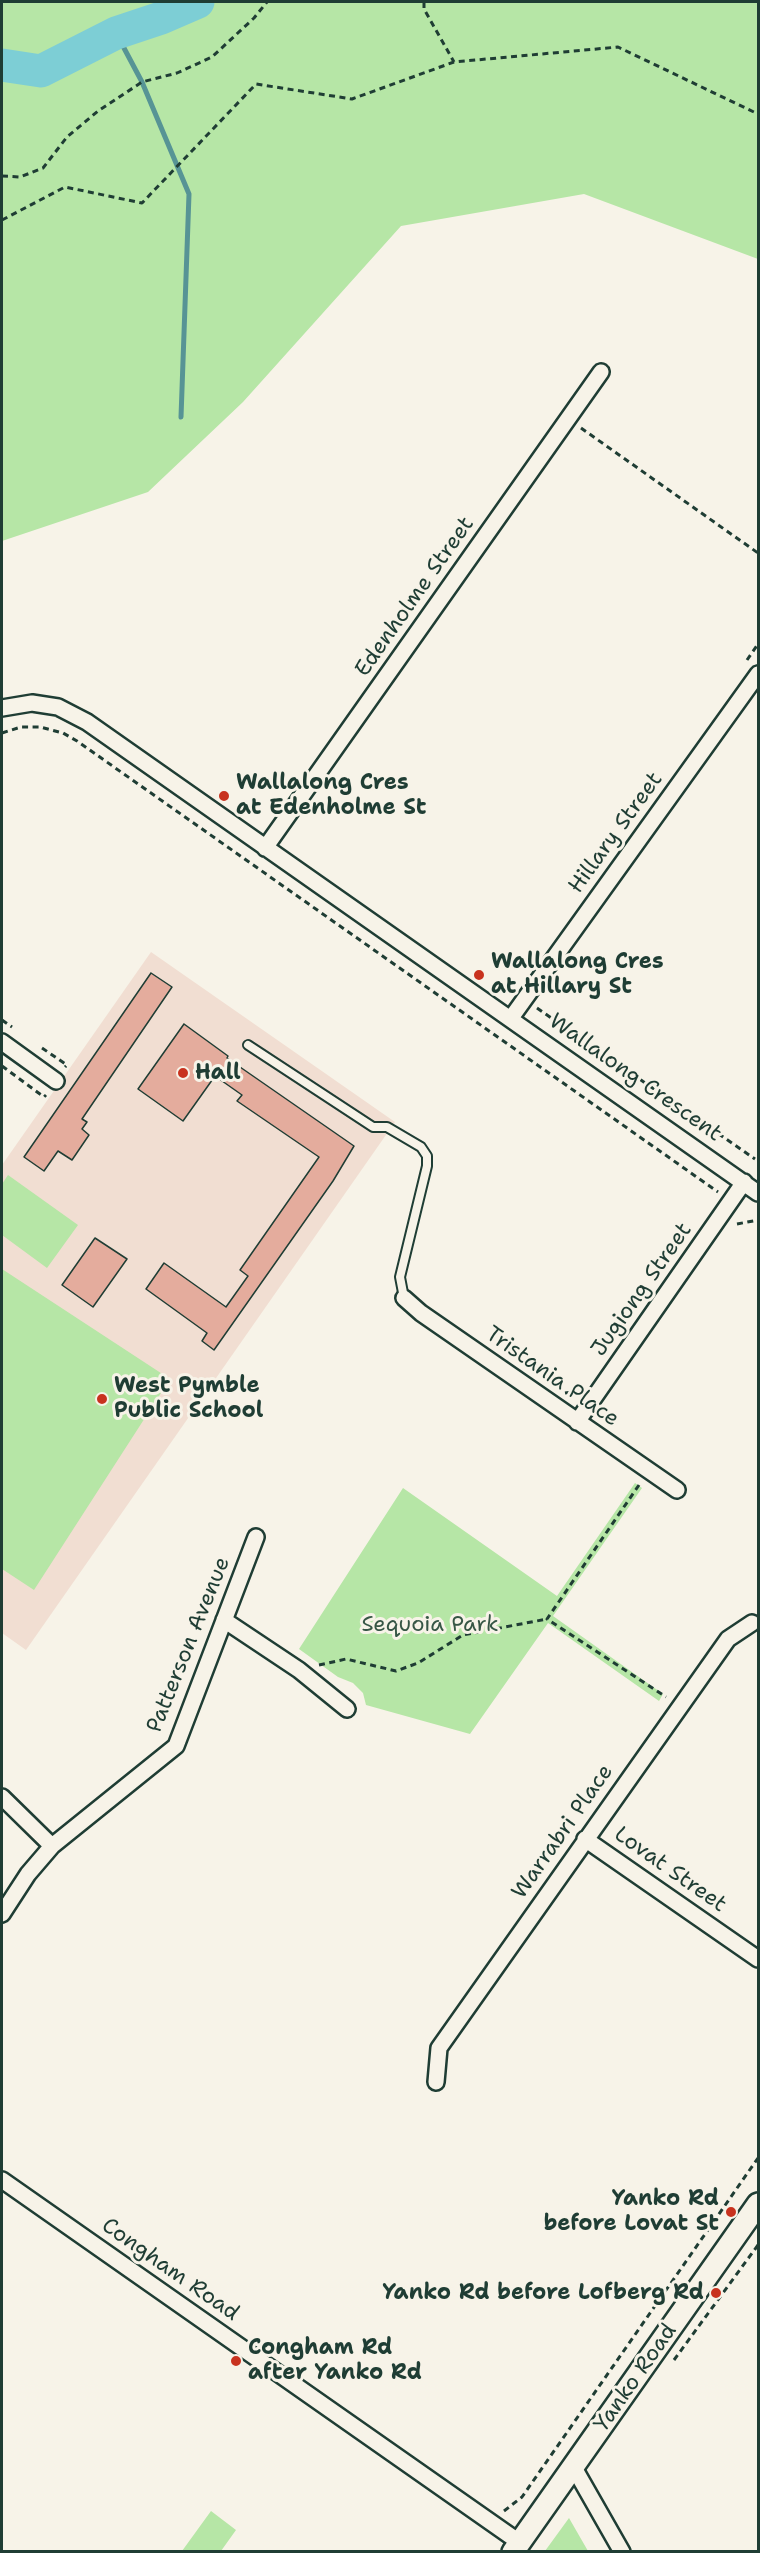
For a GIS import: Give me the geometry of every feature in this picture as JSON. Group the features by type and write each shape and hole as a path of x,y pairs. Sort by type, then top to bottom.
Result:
{"main road":[{"name":"Yanko Road","path":"516,2547 759,2204"}],"street":[{"name":"Edenholme Street","path":"265,848 601,372"},
{"name":"Hillary Street","path":"511,1018 759,674"},
{"name":"Wallalong Crescent","path":"2,708 32,703 58,707 73,713 753,1185"},
{"path":"2,1042 56,1081"},
{"name":"Jugiong Street","path":"577,1422 753,1185"},
{"name":"Tristania Place","path":"404,1298 421,1313 677,1490"},
{"name":"Patterson Avenue","path":"2,1914 28,1874 52,1846 176,1746 256,1537"},
{"path":"224,1620 299,1670 347,1710"},
{"name":"Warrabri Place","path":"436,2082 439,2048 728,1639 752,1623"},
{"path":"2,1797 52,1846"},
{"name":"Lovat Street","path":"585,1839 759,1959"},
{"name":"Congham Road","path":"2,2180 516,2547"},
{"path":"573,2466 622,2552"}],"lane":[{"path":"248,1045 373,1126 387,1127 421,1147 427,1156 427,1166 400,1278 404,1298"}],"path":[{"path":"2,176 20,177 43,168 67,137 107,105 142,82 177,73 212,57 254,18 267,2"},
{"path":"424,2 424,9 454,63"},
{"path":"2,220 65,187 142,203 256,84 352,99 454,63 618,46 759,114"},
{"path":"568,419 759,553"},
{"path":"2,733 21,727 40,727 63,733 77,741 722,1194"},
{"path":"536,1007 755,1159"},
{"path":"2,1066 44,1097"},
{"path":"732,1232 738,1223 758,1220"},
{"path":"547,1619 649,1471"},
{"path":"299,1670 346,1659 396,1671 418,1663 463,1635 547,1619 680,1706"},
{"path":"502,2513 522,2497 759,2158"}],"shaded area":[{"name":"West Pymble Public School","path":"151,952 395,1122 26,1650 2,1633 2,1165"}],"green space":[{"path":"2,2 758,2 758,259 584,194 401,226 243,402 148,492 2,541"},
{"path":"8,1175 78,1225 47,1268 2,1235 2,1184"},
{"path":"2,1269 170,1379 34,1590 2,1569"},
{"name":"Sequoia Park","path":"635,1483 642,1488 553,1616 663,1694 659,1701 548,1623 470,1734 366,1705 363,1693 353,1683 338,1677 299,1649 403,1488 557,1596"},
{"path":"211,2511 236,2530 221,2551 182,2551"},
{"path":"569,2518 588,2551 545,2551"}],"building":[{"path":"151,973 172,987 82,1119 87,1122 82,1129 89,1135 72,1160 58,1151 44,1171 24,1157"},
{"path":"184,1024 228,1056 227,1058 354,1146 333,1181 214,1350 202,1341 207,1333 146,1289 164,1263 226,1307 248,1276 240,1270 319,1157 237,1101 242,1095 215,1076 183,1121 138,1089"},
{"path":"95,1238 127,1259 93,1307 62,1285"}],"waterway":[{"path":"2,65 41,71 116,33 161,18 198,2"},
{"path":"116,33 142,82 189,194 181,417"}],"place":[{"name":"Wallalong Cres at Edenholme St","path":"224,796"},
{"name":"Wallalong Cres at Hillary St","path":"479,975"},
{"name":"Hall","path":"183,1073"},
{"name":"West Pymble Public School","path":"102,1399"},
{"name":"Yanko Rd before Lovat St","path":"731,2212"},
{"name":"Yanko Rd before Lofberg Rd","path":"716,2293"},
{"name":"Congham Rd after Yanko Rd","path":"236,2361"}]}
